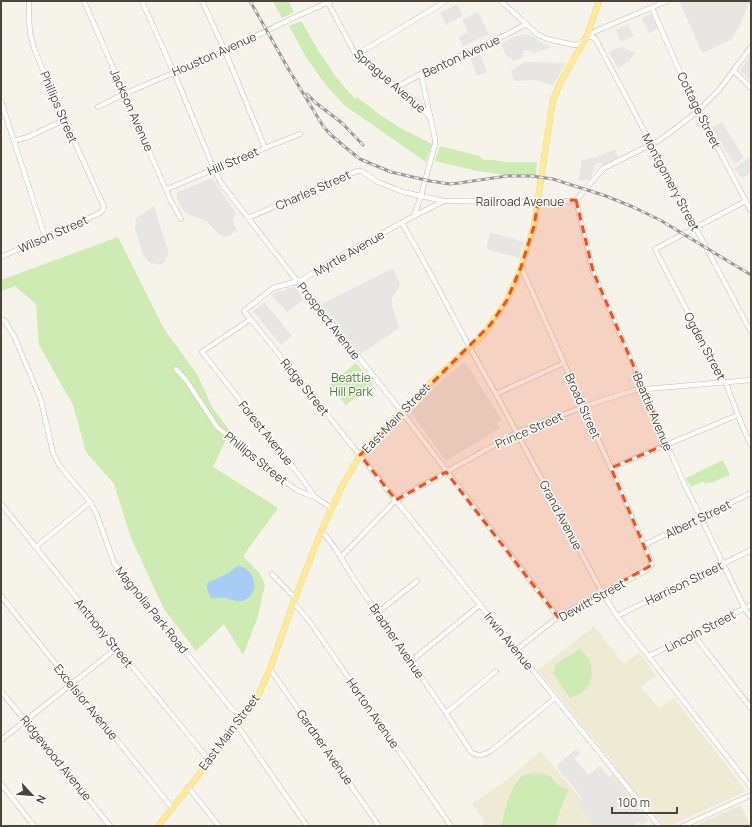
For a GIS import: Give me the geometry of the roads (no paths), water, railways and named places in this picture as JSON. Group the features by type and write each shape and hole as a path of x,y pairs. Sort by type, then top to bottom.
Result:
{"main road":[{"name":"East Main Street","path":"158,826 237,726 257,698 270,669 294,600 331,508 360,455 401,411 443,370 483,335 507,300 521,267 534,226 554,100 561,81 588,36 599,1"}],"street":[{"name":"Phillips Street","path":"29,1 29,18 32,39 39,61 104,207 103,210"},
{"name":"Jackson Avenue","path":"84,1 170,199 181,219"},
{"name":"Prospect Avenue","path":"142,1 221,183 401,411 558,617"},
{"path":"202,1 225,51 265,148"},
{"path":"356,54 446,1"},
{"path":"501,1 538,34 547,39 574,45 580,44 596,31 667,1"},
{"name":"Houston Avenue","path":"98,107 124,94 225,51 328,2"},
{"name":"Sprague Avenue","path":"328,2 356,54 419,104 430,118"},
{"name":"Cottage Street","path":"652,8 690,95 751,211"},
{"name":"Benton Avenue","path":"397,87 526,24"},
{"name":"Montgomery Street","path":"588,36 595,38 751,332"},
{"name":"Railroad Avenue","path":"421,196 444,200 526,202 576,200 604,168 651,144 672,131 698,111 719,90 751,47"},
{"path":"734,70 751,88"},
{"path":"414,216 435,144 421,74"},
{"path":"1,100 45,237"},
{"path":"14,141 28,137 64,120"},
{"name":"Hill Street","path":"166,189 300,134"},
{"name":"Charles Street","path":"248,218 357,171 361,171 391,188 421,196"},
{"name":"Myrtle Avenue","path":"251,319 244,311 273,288 302,280 337,258 444,200"},
{"name":"Beattie Avenue","path":"576,200 593,271 682,480 745,608 751,617"},
{"path":"696,228 746,201"},
{"name":"Wilson Street","path":"1,257 102,212 103,210"},
{"name":"Grand Avenue","path":"402,223 422,256 603,594 617,616 751,787"},
{"name":"Ogden Street","path":"696,228 655,250 727,386 751,445"},
{"name":"Broad Street","path":"521,267 644,545"},
{"name":"Magnolia Park Road","path":"1,319 5,321 14,336 41,400 53,453 59,464 90,502 97,515 114,563 231,708 242,718"},
{"name":"Forest Avenue","path":"251,319 202,350 202,352 315,497 331,508"},
{"name":"Ridge Street","path":"251,319 360,455"},
{"path":"496,394 564,363"},
{"name":"Phillips Street","path":"176,369 186,380 217,427 246,453 295,489 315,497"},
{"name":"Prince Street","path":"341,557 396,500 516,433 583,407 635,390 751,380"},
{"path":"610,468 738,415"},
{"name":"Irwin Avenue","path":"360,455 659,826"},
{"name":"Albert Street","path":"644,545 751,492"},
{"path":"36,547 90,502"},
{"name":"Anthony Street","path":"1,504 209,760"},
{"name":"Bradner Avenue","path":"321,532 325,535 341,557 410,662 471,752 475,755 485,754 491,751 555,698"},
{"name":"Dewitt Street","path":"516,650 558,617 647,570 652,565 644,545"},
{"name":"Harrison Street","path":"617,616 751,550"},
{"name":"Horton Avenue","path":"272,574 310,622 451,826"},
{"path":"377,613 417,581"},
{"name":"Excelsior Avenue","path":"1,596 71,685 172,808"},
{"path":"410,662 480,605"},
{"name":"Lincoln Street","path":"649,656 751,605"},
{"path":"693,634 751,708"},
{"path":"1,740 117,648"},
{"name":"Gardner Avenue","path":"270,669 379,826"},
{"path":"446,713 496,671"},
{"name":"Ridgewood Avenue","path":"1,691 110,826"},
{"path":"237,726 307,826"},
{"path":"1,784 34,826"},
{"path":"188,787 219,826"},
{"path":"683,826 751,795"}],"water":[{"path":"237,566 241,566 248,571 254,580 254,590 252,594 242,601 234,601 227,598 211,598 207,589 207,583 229,573"}],"railway":[{"path":"250,1 323,126 330,134 360,159 391,172 450,184 507,176 532,176 553,179 606,196 660,220 751,275"},
{"path":"307,94 342,123 363,145"}],"park label":[{"name":"Beattie Hill Park","path":"351,384"}]}
